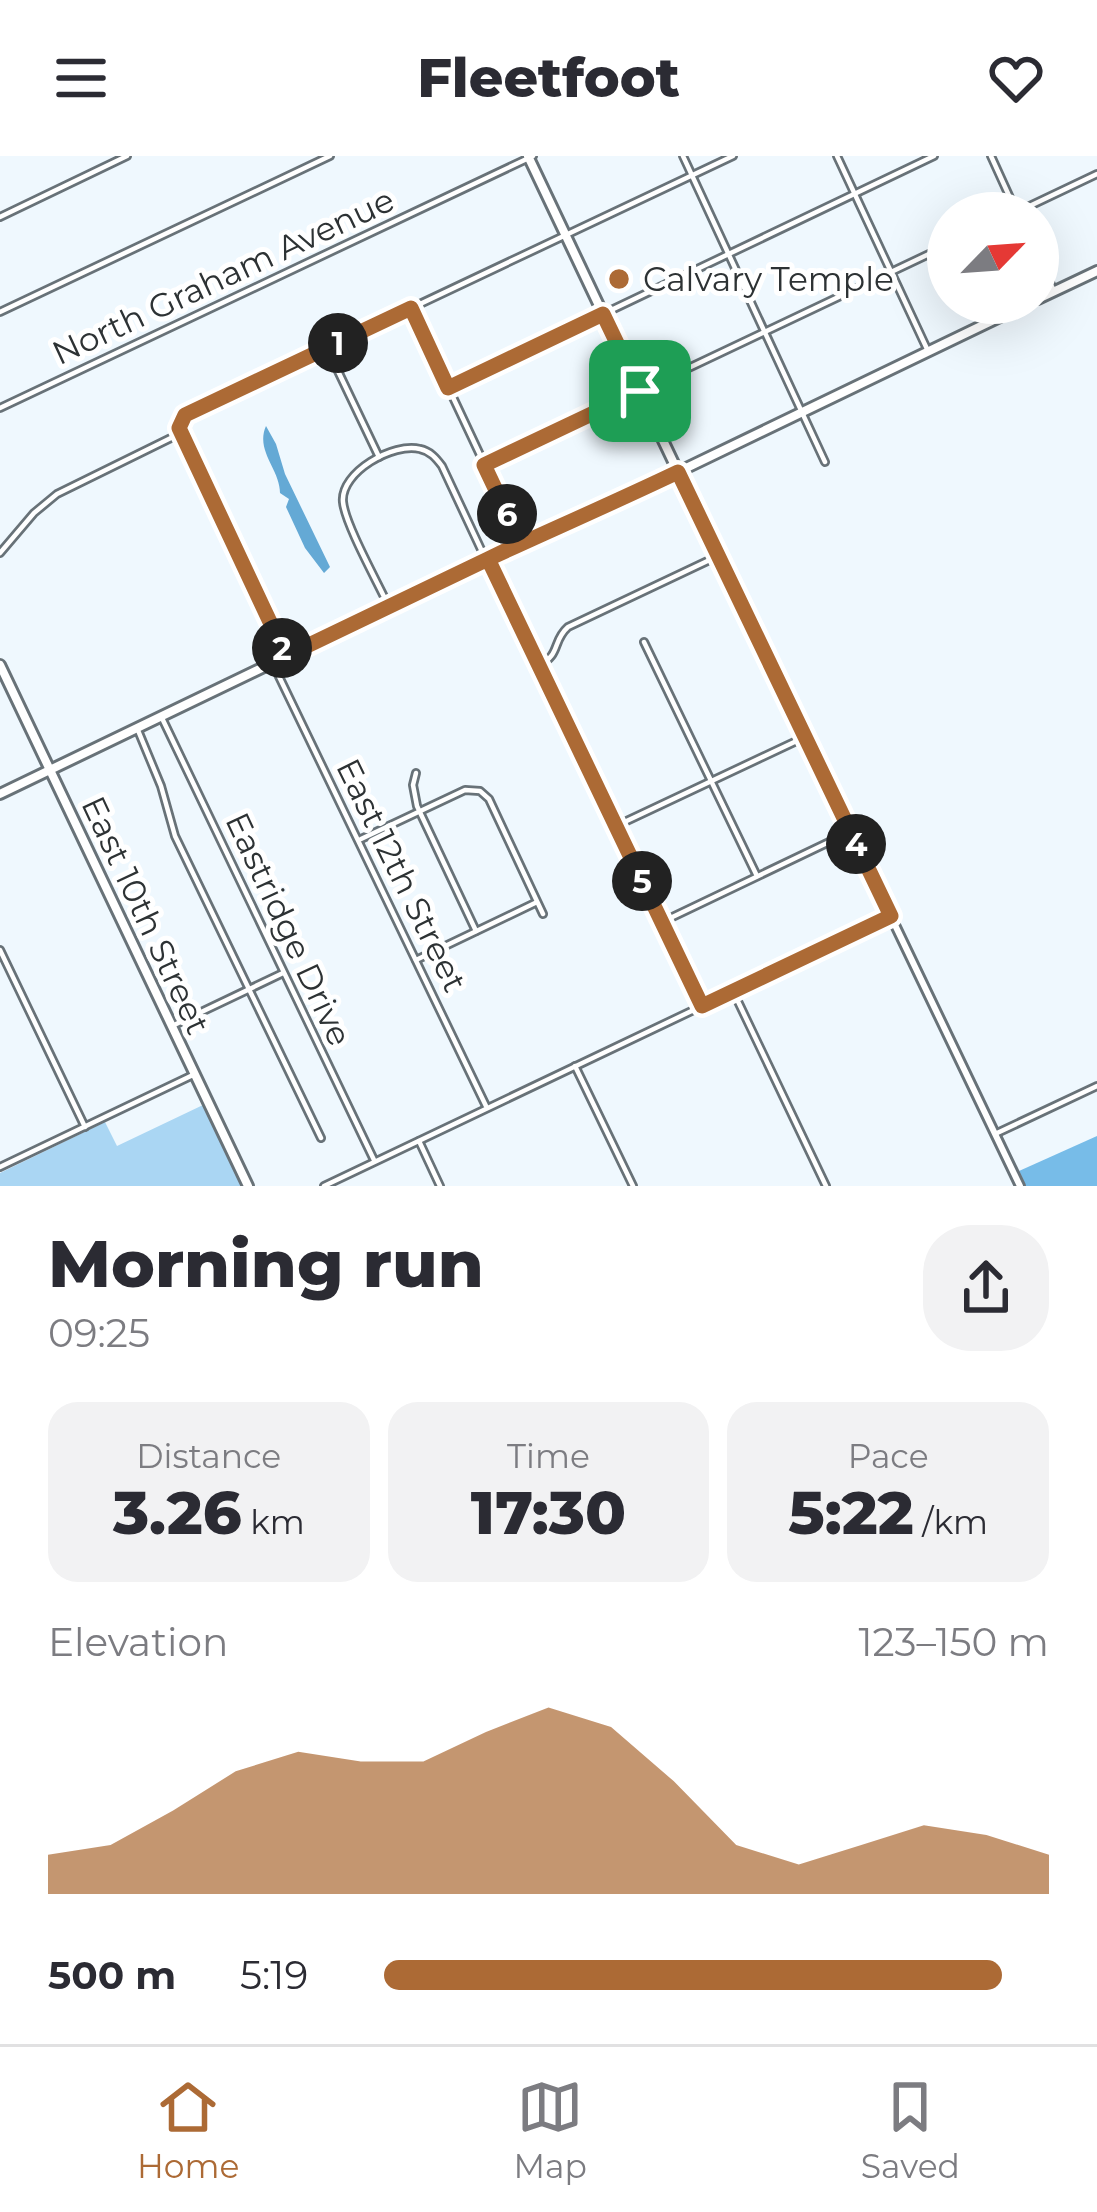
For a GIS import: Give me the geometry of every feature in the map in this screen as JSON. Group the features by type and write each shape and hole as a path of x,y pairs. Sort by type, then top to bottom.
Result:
{"main road":[{"path":"530,156 678,472"},
{"path":"1059,288 1097,271"},
{"path":"0,794 985,324"},
{"name":"East 10th Street","path":"0,665 248,1186"}],"street":[{"path":"0,217 128,156"},
{"path":"0,312 330,156"},
{"name":"North Graham Avenue","path":"0,408 530,156"},
{"path":"683,156 825,462"},
{"path":"286,656 181,433 179,424 185,415 733,156"},
{"path":"837,156 928,351"},
{"path":"448,388 934,156"},
{"path":"991,156 1007,192"},
{"path":"1059,192 1097,174"},
{"path":"484,465 927,255"},
{"path":"411,308 521,543"},
{"path":"327,348 380,458"},
{"path":"0,553 52,497 181,433"},
{"path":"388,607 343,500 344,487 351,476 380,458 409,448 422,449 442,466 702,1006"},
{"path":"678,472 1020,1186"},
{"path":"539,665 551,658 568,627 718,556"},
{"path":"644,642 758,876"},
{"name":"East 12th Street","path":"272,662 487,1108"},
{"name":"Eastridge Drive","path":"161,716 374,1162"},
{"path":"137,728 175,836 320,1138"},
{"path":"616,826 805,737"},
{"path":"416,772 413,785 419,812 476,931"},
{"path":"358,840 465,790 480,790 543,914"},
{"path":"662,922 850,832"},
{"path":"416,960 537,902"},
{"path":"324,1186 891,916"},
{"path":"0,950 85,1127"},
{"path":"172,1026 284,973"},
{"path":"733,991 826,1186"},
{"path":"575,1066 633,1186"},
{"path":"0,1167 195,1074"},
{"path":"995,1134 1097,1085"},
{"path":"419,1141 440,1186"}],"shaded area":[{"path":"266,426 330,567 324,573 305,548 286,507 289,499 280,493 264,444"},
{"path":"203,1105 241,1186 0,1186 0,1173 105,1122 117,1146"},
{"path":"1097,1136 1097,1186 1026,1186 1019,1171"}],"place":[{"name":"Calvary Temple","path":"619,279"}],"route":[{"path":"640,391 484,465 521,543 488,559 702,1006 891,916 678,472 549,530 488,559 286,656 179,428 185,415 411,308 448,388 603,314 640,391"}]}
